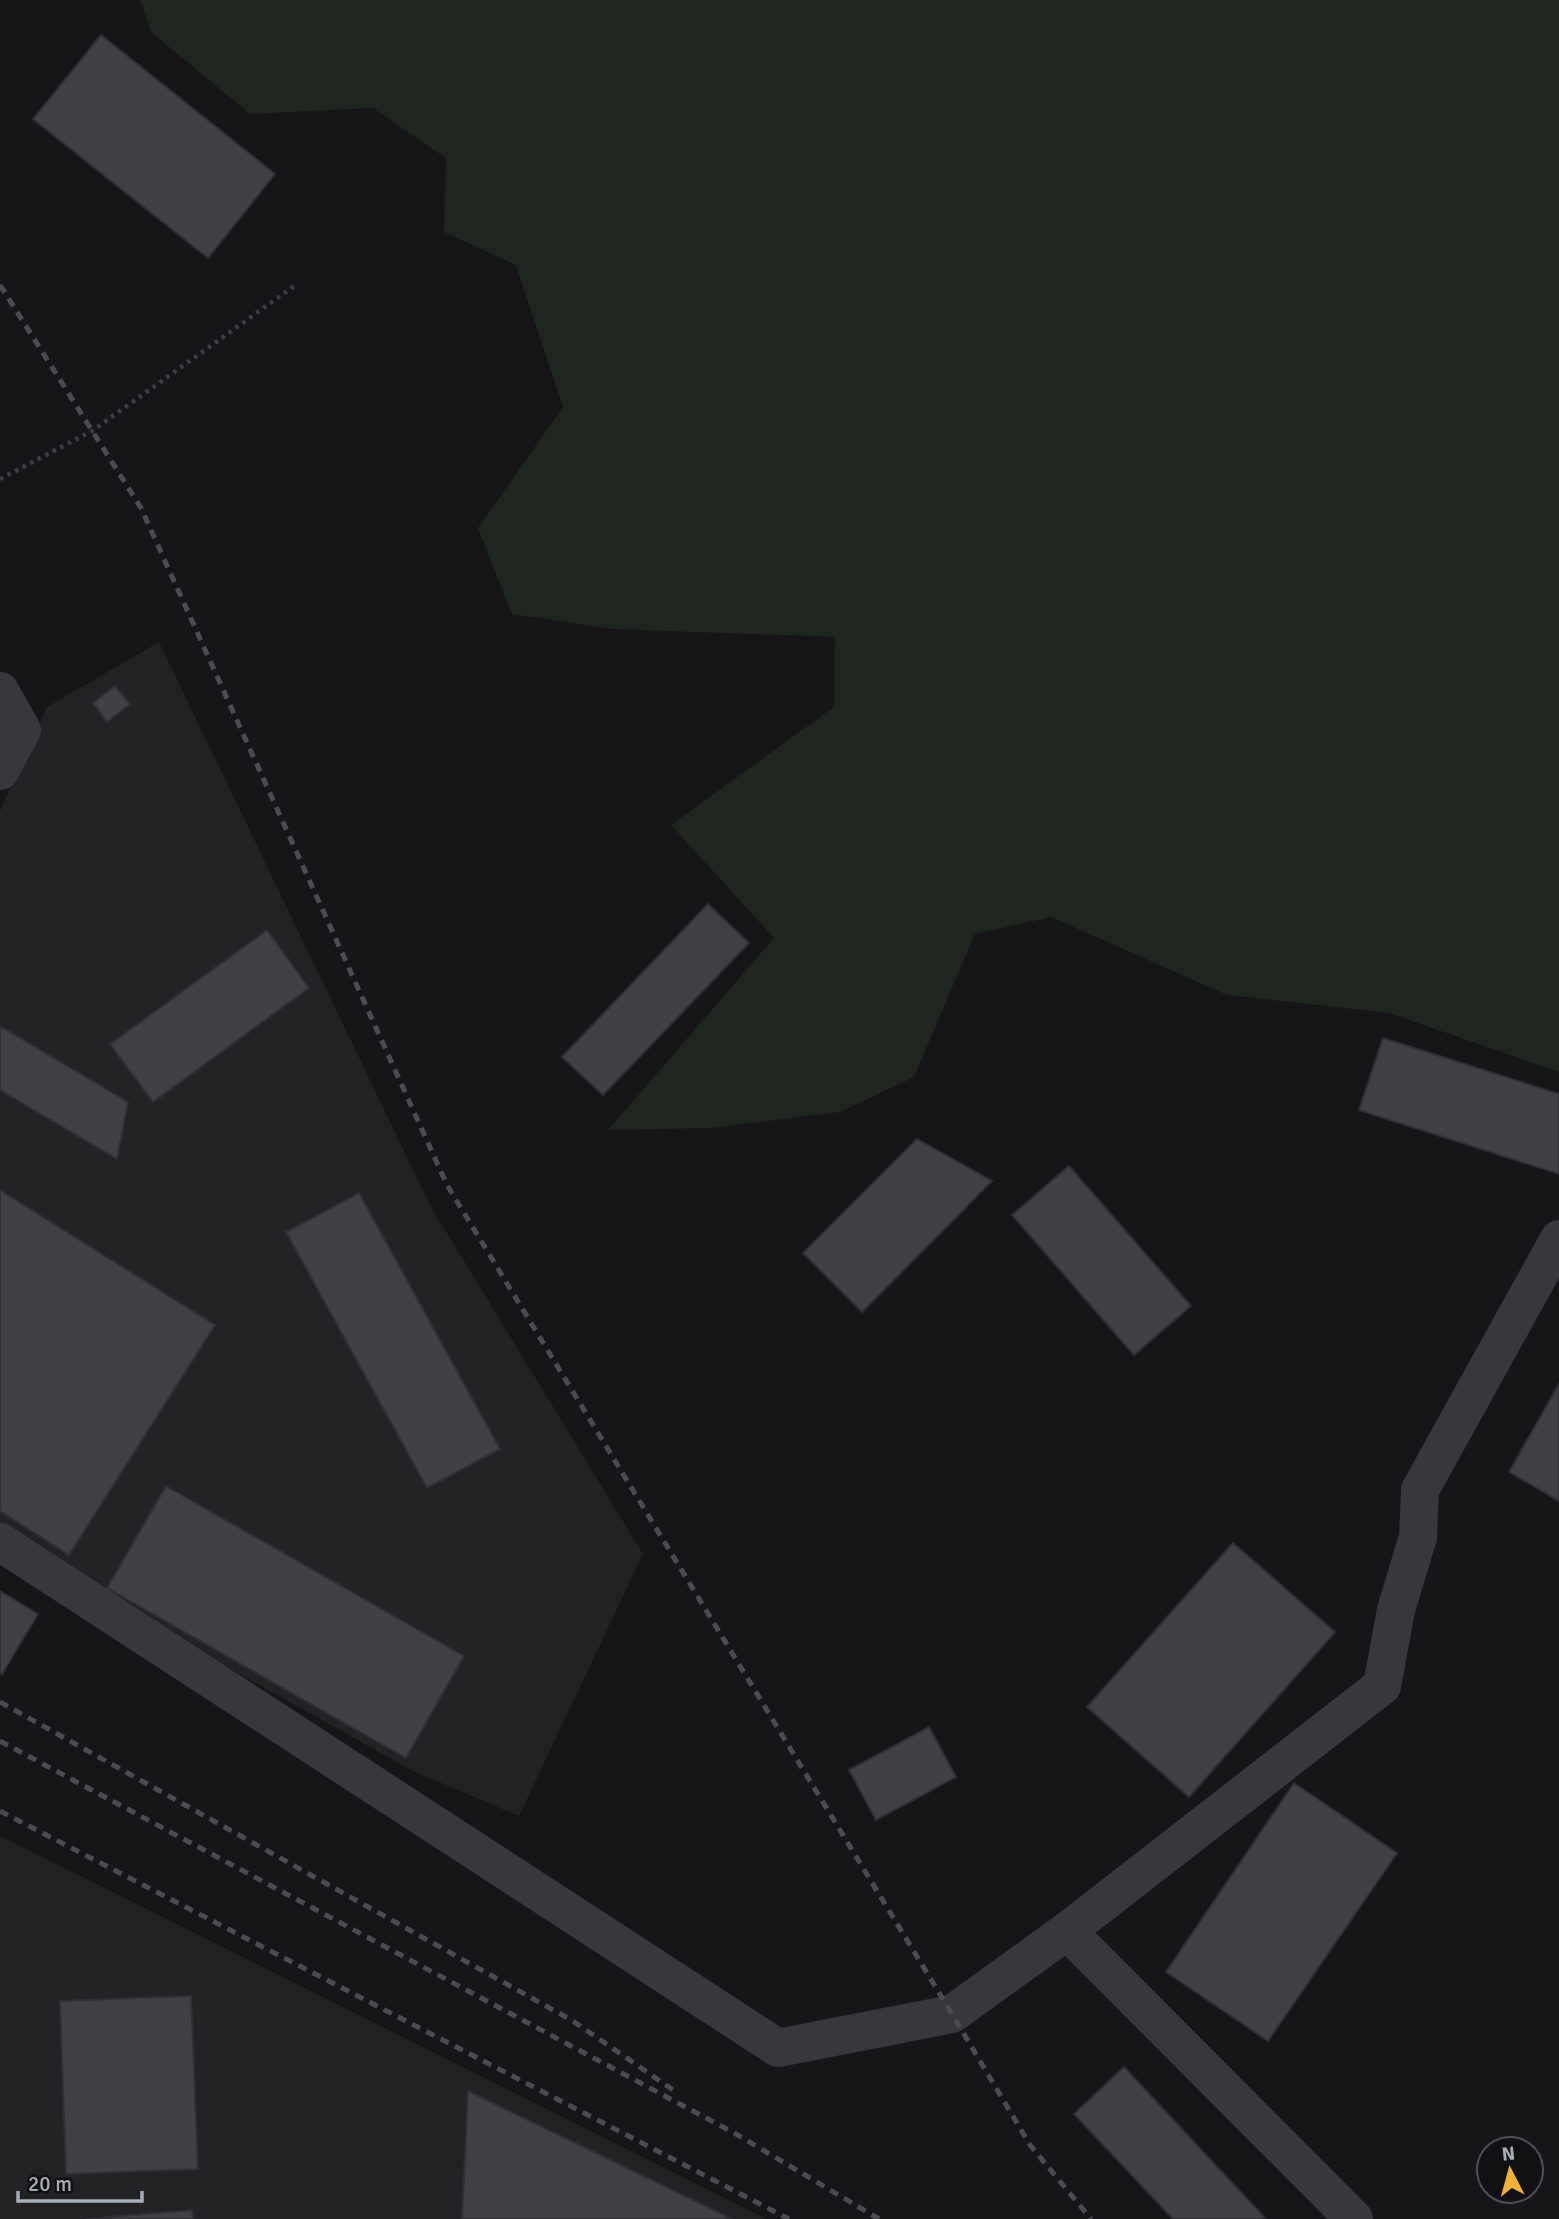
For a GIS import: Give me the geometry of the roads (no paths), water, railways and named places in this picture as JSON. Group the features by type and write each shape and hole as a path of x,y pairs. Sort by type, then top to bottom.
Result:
{"street":[{"path":"0,691 22,730 0,771"},
{"path":"0,1542 778,2048 952,2014 1067,1931 1381,1686 1396,1610 1418,1537 1420,1490 1559,1239"},
{"path":"1067,1931 1354,2219"}],"railway":[{"path":"0,285 141,508 447,1185 1030,2145 1091,2219"},
{"path":"0,1702 573,2021 676,2092"},
{"path":"0,1741 736,2134 879,2219"},
{"path":"0,1811 789,2219"}]}
